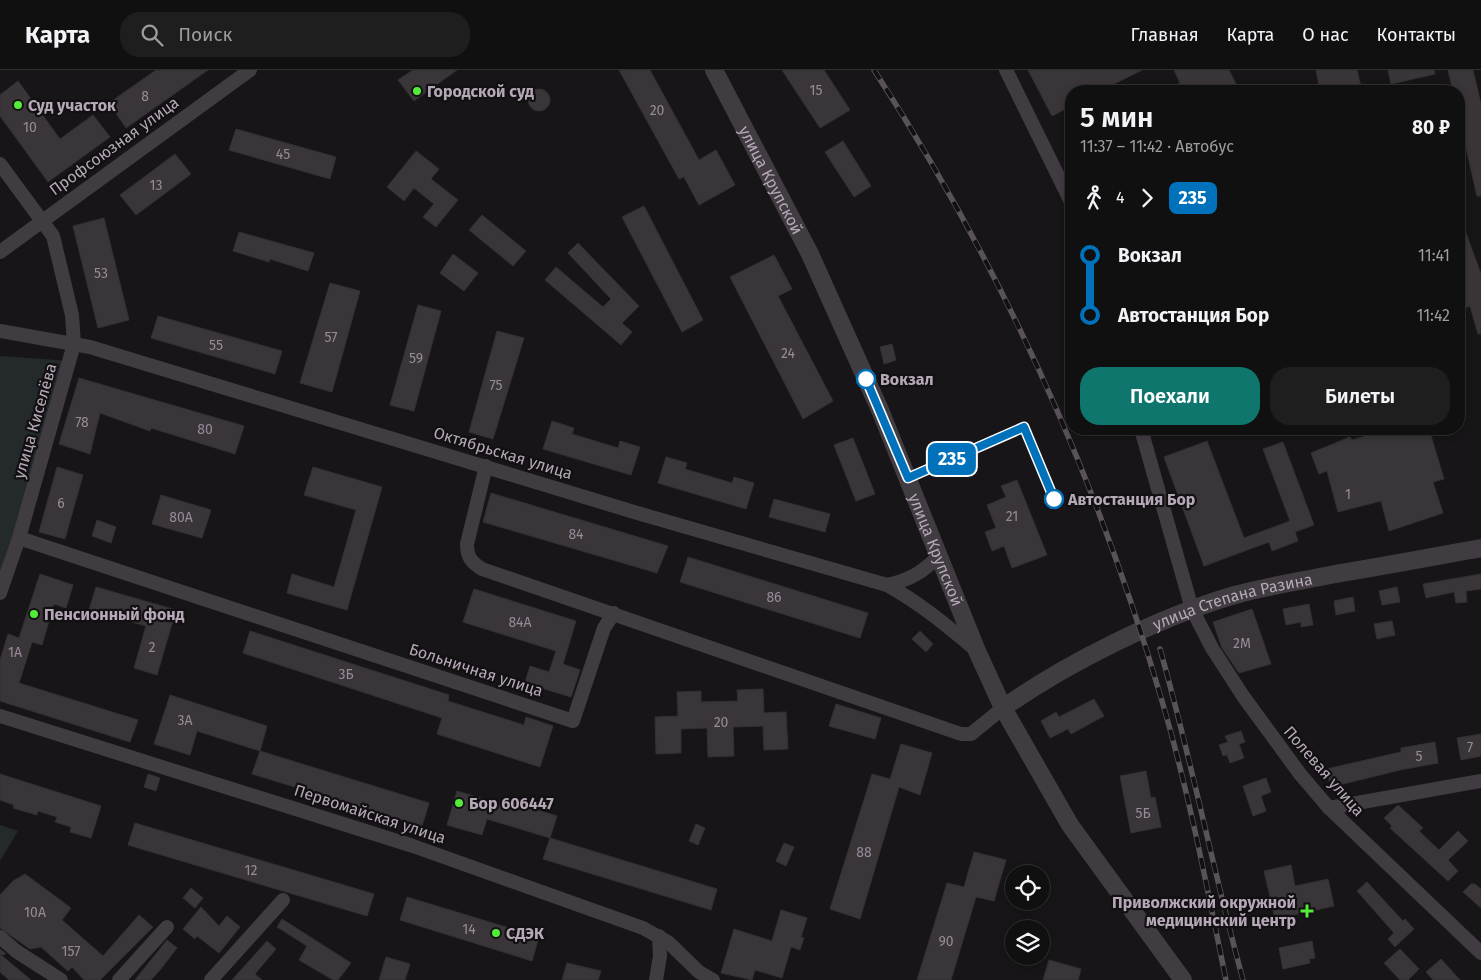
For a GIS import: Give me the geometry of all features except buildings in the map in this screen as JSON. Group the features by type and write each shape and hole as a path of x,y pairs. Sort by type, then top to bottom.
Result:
{"street":[{"name":"Профсоюзная улица","path":"0,252 250,70"},
{"name":"улица Крупской","path":"714,70 810,254 880,410 940,555 977,651 1003,708 1070,825 1183,980"},
{"path":"1006,70 1065,190"},
{"name":"улица Киселёва","path":"0,164 53,236 72,314 74,344 19,538 0,593"},
{"name":"Октябрьская улица","path":"0,330 74,344 486,466 634,512 887,585 936,616 977,651"},
{"name":"Полевая улица","path":"1143,435 1192,609 1212,648 1262,724 1330,808 1481,953"},
{"path":"486,466 466,544 467,554 472,562 482,569 961,734 971,734 1003,708"},
{"name":"Больничная улица","path":"19,538 573,721 604,628 614,613"},
{"name":"улица Степана Разина","path":"1003,708 1036,685 1140,632 1192,609 1234,595 1278,584 1481,548"},
{"path":"887,585 907,580 924,572 940,555"},
{"name":"Первомайская улица","path":"0,716 426,850 660,936 699,972 713,980"},
{"path":"1330,808 1481,781"},
{"path":"211,980 283,900"},
{"path":"119,980 167,927"},
{"path":"0,936 16,951 60,980"},
{"path":"656,980 660,956 660,936"}],"shaded area":[{"path":"0,356 70,361 0,590"},
{"path":"0,825 18,831 0,861"}],"railway":[{"path":"874,70 920,144 963,219 1003,296 1065,430"},
{"path":"1067,435 1107,536 1136,618 1162,701 1181,770 1226,980"},
{"path":"1160,649 1243,980"}],"bus line":[{"name":"235","path":"866,379 908,478 1024,427 1054,499"}],"place":[{"name":"Городской суд","path":"417,91"},
{"name":"Суд участок","path":"18,105"},
{"name":"Вокзал","path":"866,379"},
{"name":"Автостанция Бор","path":"1054,499"},
{"name":"Пенсионный фонд","path":"34,614"},
{"name":"Бор 606447","path":"459,803"},
{"name":"Приволжский окружной медицинский центр","path":"1307,911"},
{"name":"СДЭК","path":"496,933"}]}
